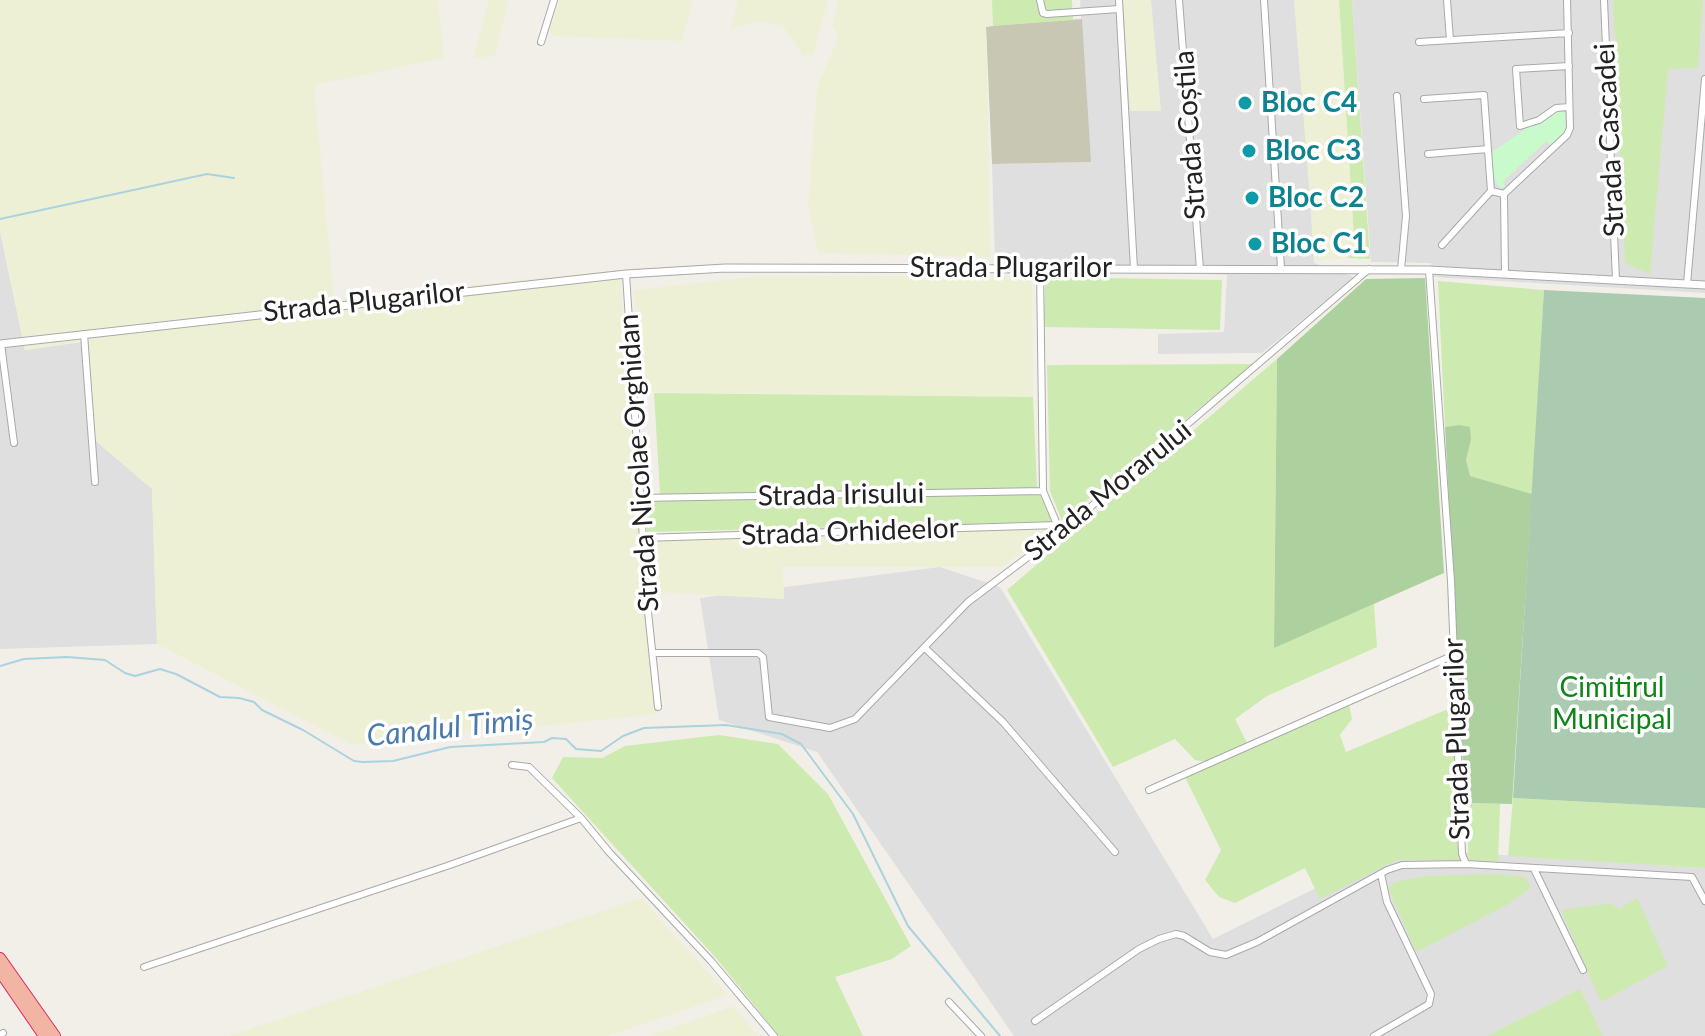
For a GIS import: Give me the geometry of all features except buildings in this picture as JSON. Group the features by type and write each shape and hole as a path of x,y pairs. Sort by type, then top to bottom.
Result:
{"highway":[{"path":"0,958 55,1036"},
{"path":"0,972 44,1036"}],"street":[{"path":"541,42 554,0"},
{"path":"1040,0 1043,13 1047,14 1119,9"},
{"path":"1119,0 1134,269"},
{"name":"Strada Coștila","path":"1179,0 1200,269"},
{"path":"1264,0 1281,268"},
{"path":"1447,0 1450,40"},
{"path":"1505,274 1504,194 1567,135 1570,128 1567,0"},
{"name":"Strada Cascadei","path":"1604,0 1616,280"},
{"path":"1419,42 1569,33"},
{"path":"1569,66 1516,69 1520,126 1539,120 1556,108 1569,107"},
{"path":"1687,284 1705,79"},
{"path":"1424,99 1484,95 1491,191 1442,245"},
{"path":"1397,96 1406,216 1401,270"},
{"path":"1428,154 1488,149"},
{"path":"1491,191 1504,194"},
{"name":"Strada Plugarilor","path":"1,344 626,274 768,267 1429,270 1454,655 1462,854 1466,864"},
{"path":"1040,268 1043,491 1059,529"},
{"name":"Strada Morarului","path":"753,652 763,657 767,713 772,718 830,728 855,719 968,602 1369,269"},
{"path":"1429,270 1705,285"},
{"name":"Strada Nicolae Orghidan","path":"626,274 642,538 658,707"},
{"path":"84,334 95,482"},
{"path":"1,344 14,443"},
{"name":"Strada Irisului","path":"640,498 1043,491"},
{"name":"Strada Orhideelor","path":"642,538 1059,529"},
{"path":"925,648 1003,722 1115,852"},
{"name":"Strada Nicolae Orghidan","path":"654,653 753,652"},
{"path":"1149,790 1454,655"},
{"path":"512,765 529,767 581,818 711,961 774,1036"},
{"path":"144,967 581,818"},
{"path":"1035,1021 1139,949 1159,939 1176,934 1210,952 1226,955 1257,942 1402,865 1466,864 1692,877 1705,901"},
{"path":"1534,869 1583,970"},
{"path":"1374,1036 1423,1009 1431,1000 1429,988 1384,895 1381,874"},
{"path":"949,1002 981,1036"}],"shaded area":[{"path":"0,0 438,0 444,58 314,85 334,299 620,270 641,576 658,714 352,745 157,644 152,489 96,441 88,341 25,350 0,231"},
{"path":"489,0 509,0 495,55 473,59"},
{"path":"559,0 693,0 682,41 554,36 549,32"},
{"path":"738,0 828,0 813,54 803,56 782,25 759,22 730,28"},
{"path":"839,0 992,0 993,26 986,27 991,257 818,253 808,205 817,88 838,37 832,25"},
{"path":"1080,0 1298,0 1314,263 1354,277 1262,353 1158,354 1158,334 1224,332 1227,275 995,264 992,164 1090,162"},
{"path":"1123,0 1151,0 1161,111 1130,111"},
{"path":"1294,0 1339,0 1355,253 1347,258 1315,261"},
{"path":"1352,0 1705,0 1705,293 1433,277 1431,263 1371,262"},
{"path":"1082,19 1091,162 992,164 986,26"},
{"path":"0,231 25,350 88,341 96,441 152,489 157,644 0,649"},
{"path":"760,276 1032,276 1033,397 639,392 634,290"},
{"path":"1053,522 1047,534 1002,567 783,567 784,599 650,592 647,533"},
{"path":"940,567 1000,587 1213,939 1374,859 1456,852 1705,868 1705,1036 1014,1036 817,752 719,720 700,598"},
{"path":"641,898 728,995 608,1036 228,1036"},
{"path":"733,1006 759,1036 649,1036"}],"green space":[{"path":"992,0 1072,0 1073,20 993,26"},
{"path":"1339,0 1352,0 1370,259 1347,258 1355,252"},
{"path":"1613,0 1703,0 1698,68 1668,69 1650,274 1625,263"},
{"path":"1555,109 1565,109 1566,133 1552,146 1546,141 1505,180 1503,183 1507,188 1499,187 1491,170 1492,152"},
{"path":"1045,277 1222,280 1220,330 1044,327"},
{"path":"1425,278 1444,573 1274,648 1277,359 1366,279"},
{"path":"1438,281 1544,290 1532,494 1469,476 1466,460 1471,440 1459,425 1445,427"},
{"name":"Cimitirul Municipal","path":"1544,290 1705,298 1705,808 1513,798"},
{"path":"1277,359 1274,647 1374,604 1377,647 1267,696 1235,719 1248,745 1349,704 1352,719 1340,735 1346,752 1448,709 1455,747 1453,788 1459,860 1396,860 1320,899 1305,868 1235,903 1219,897 1205,880 1221,850 1184,775 1206,762 1195,760 1175,739 1113,767 1007,590"},
{"path":"1253,364 1062,521 1050,491 1047,365"},
{"path":"654,393 1033,397 1037,487 1053,522 647,532 644,501 660,493"},
{"path":"1445,427 1470,427 1471,440 1466,460 1470,476 1532,494 1512,804 1465,803"},
{"path":"719,735 778,744 828,794 911,946 892,959 835,977 863,1036 779,1036 716,958 552,778 563,757 602,758 625,746"},
{"path":"1513,798 1705,808 1705,868 1508,856"},
{"path":"1465,803 1500,804 1498,862 1469,861"},
{"path":"1495,874 1525,877 1531,888 1507,905 1416,952 1388,888 1396,882 1426,876"},
{"path":"1637,898 1668,966 1601,1002 1561,910 1610,903 1619,909"},
{"path":"1580,989 1603,1036 1487,1036"}],"waterway":[{"path":"0,219 207,174 234,178"},
{"name":"Canalul Timiș","path":"0,666 24,659 67,657 105,660 135,676 160,669 220,697 254,702 262,710 354,761 363,762 393,761 450,747 544,742 552,738 566,739 576,749 601,751 623,736 644,728 726,725 782,734 801,744 853,814 908,926 1000,1036"}],"place":[{"name":"Bloc C4","path":"1245,103"},
{"name":"Bloc C3","path":"1249,151"},
{"name":"Bloc C2","path":"1252,198"},
{"name":"Bloc C1","path":"1255,244"}]}
